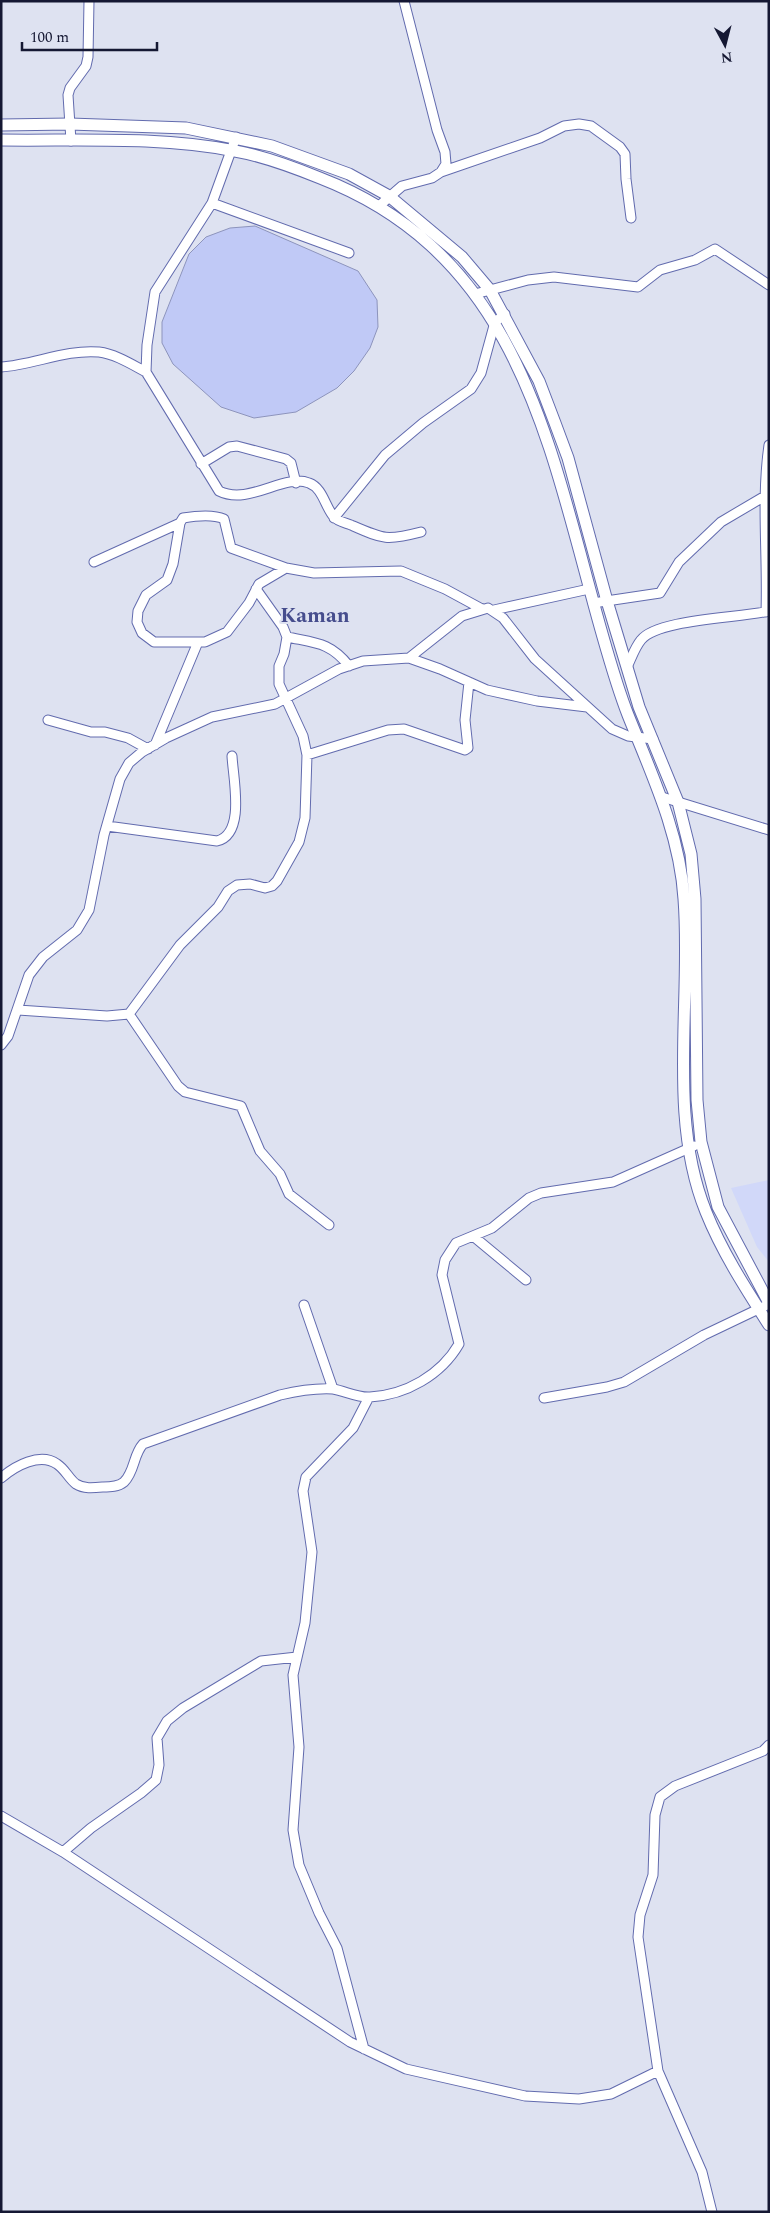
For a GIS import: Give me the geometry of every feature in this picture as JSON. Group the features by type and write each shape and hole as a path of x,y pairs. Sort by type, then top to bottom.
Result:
{"main road":[{"path":"1,125 70,124 186,128 272,146 349,174 389,196 462,257 490,290 505,314 539,381 568,458 627,667 678,802 691,854 695,899 697,1100 701,1142 718,1207 765,1305 769,1325"},
{"path":"1,140 162,142 232,150 300,170 342,186 379,206 426,241 456,269 495,322 527,385 544,432 614,676 662,797 679,859 685,900 685,1104 689,1148 705,1210 724,1249 765,1305"}],"street":[{"path":"72,141 70,88 86,66 90,1"},
{"path":"404,1 437,130 445,152 446,164 441,172"},
{"path":"379,206 402,186 432,178 441,172 540,138 564,126 579,124 591,126 625,154 626,179 632,218"},
{"path":"146,372 147,345 154,292 212,203 236,137"},
{"path":"212,203 349,253"},
{"path":"475,294 528,280 554,277 638,287 660,270 695,260 715,249 769,285"},
{"path":"334,518 385,455 423,423 471,389 481,373 495,322 505,314"},
{"path":"1,367 98,352 116,357 146,372 219,491 225,494 238,495 263,491 285,483 308,482 317,489 334,518 382,538 395,538 421,532"},
{"path":"627,667 641,639 652,631 672,624 694,623 768,612 764,496 769,445"},
{"path":"201,464 230,447 237,446 286,459 291,463 296,483"},
{"path":"594,603 660,593 679,562 721,522 764,496"},
{"path":"286,568 259,584 249,603 228,632 205,642 154,642 142,633 137,622 138,611 146,595 167,580 173,564 180,523 183,518 188,517 218,516 224,519 231,548 286,568 323,574 401,571 420,577 482,609"},
{"path":"94,562 180,523"},
{"path":"18,1010 107,1016 129,1014 180,944 218,907 228,891 237,885 250,884 264,888 272,886 278,880 299,842 305,818 308,755 303,736 279,684 279,673 286,637 283,627 256,589"},
{"path":"409,658 462,616 482,609 494,610 589,589"},
{"path":"494,610 535,658 612,729 628,736 653,739"},
{"path":"286,637 331,648 338,652 348,666"},
{"path":"151,747 198,642"},
{"path":"1,1044 8,1036 29,974 43,956 78,930 89,910 107,826 120,779 129,763 151,747 212,717 275,704 348,666 363,661 409,658 486,690 537,701 588,708"},
{"path":"308,755 388,730 404,729 465,750 468,748 464,720 469,682"},
{"path":"48,720 91,732 105,732 128,738 151,747"},
{"path":"107,826 217,841 223,840 228,835 237,805 232,756"},
{"path":"662,797 769,830"},
{"path":"129,1014 178,1086 185,1092 241,1106 260,1151 280,1174 289,1194 329,1225"},
{"path":"1,1478 27,1462 39,1459 50,1460 58,1464 76,1484 86,1488 115,1487 124,1482 132,1471 137,1450 150,1440 280,1395 298,1390 333,1390 369,1397 407,1389 433,1374 450,1360 459,1344 442,1275 445,1260 456,1243 492,1228 529,1198 542,1193 613,1182 701,1142"},
{"path":"473,1236 526,1280"},
{"path":"304,1305 333,1390"},
{"path":"544,1398 607,1387 624,1382 704,1336 765,1305"},
{"path":"364,2049 337,1948 319,1913 299,1865 293,1830 299,1747 293,1675 305,1623 312,1552 303,1491 306,1477 353,1428 369,1397"},
{"path":"63,1852 91,1828 141,1793 156,1780 158,1766 157,1738 167,1721 183,1708 261,1661 297,1658"},
{"path":"712,2212 702,2172 658,2071 638,1936 640,1915 653,1875 655,1814 660,1797 675,1786 763,1750 769,1745"},
{"path":"1,1816 63,1852 314,2019 364,2049 406,2069 525,2096 579,2099 612,2094 658,2071"}],"shaded area":[{"path":"255,226 358,271 377,300 378,327 370,348 354,371 337,388 296,412 254,418 221,407 173,364 162,343 162,322 189,254 206,237 230,228"},
{"path":"769,1180 769,1262 757,1247 731,1188"}],"district":[{"name":"Kaman","path":"315,615"}]}
